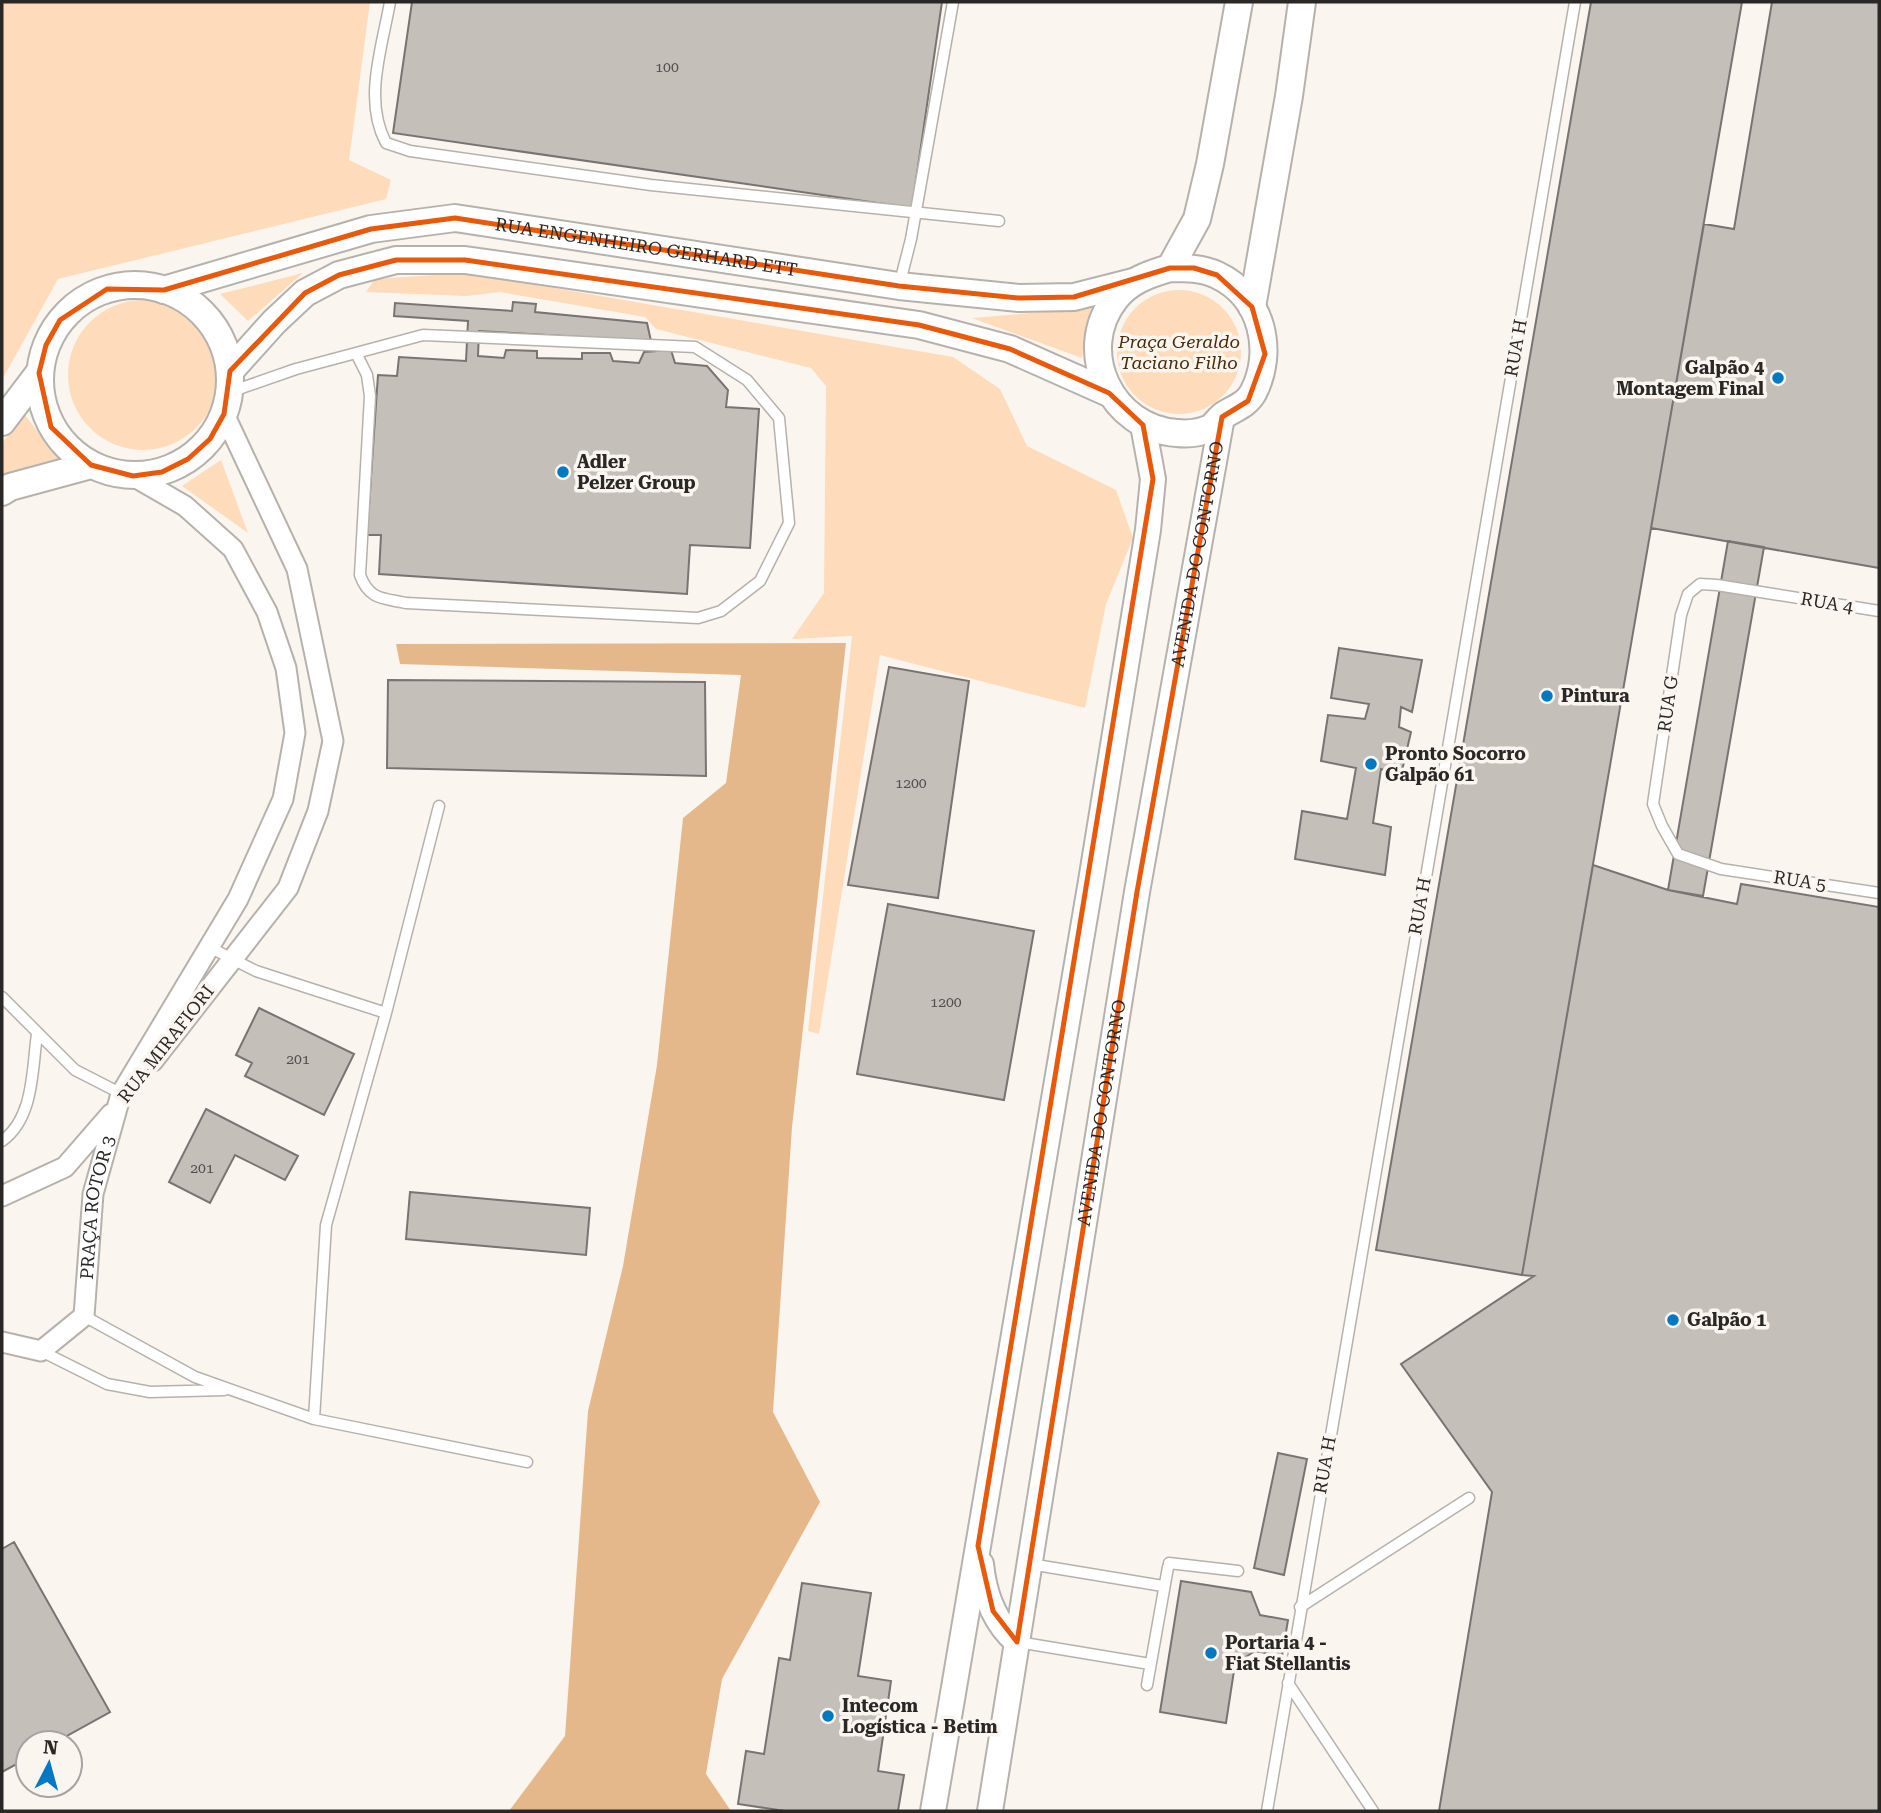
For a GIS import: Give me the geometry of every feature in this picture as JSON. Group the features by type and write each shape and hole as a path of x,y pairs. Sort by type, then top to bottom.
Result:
{"main road":[{"path":"1170,268 1197,219 1210,164 1239,2"},
{"path":"1252,307 1289,96 1301,2"},
{"name":"RUA ENGENHEIRO GERHARD ETT","path":"164,290 371,229 455,218 899,286 1019,298 1074,297 1133,282"},
{"name":"RUA ENGENHEIRO GERHARD ETT","path":"228,392 274,322 305,293 339,275 396,260 465,260 919,325 1010,349 1109,393"},
{"path":"1170,268 1194,268 1217,275 1237,288 1252,307 1264,342 1265,355 1260,379 1248,401 1222,416 1210,429 1188,434 1165,432 1143,425 1124,411 1109,393 1100,370 1100,333 1115,299 1133,282 1170,268"},
{"path":"136,285 164,290 189,302 209,320 223,344 228,392 210,439 188,459 162,472 133,476 111,473 91,465 68,449 51,427 41,401 39,373 46,345 60,320 81,301 107,289 136,285"},
{"path":"2,422 39,373"},
{"path":"2,492 10,487 91,465"}],"street":[{"name":"RUA MIRAFIORI","path":"120,1100 288,888 318,811 333,741 297,569 228,392"},
{"name":"AVENIDA DO CONTORNO","path":"990,1811 1137,892 1222,416"},
{"path":"933,1811 1148,530 1153,479 1143,425"},
{"name":"RUA MIRAFIORI","path":"120,1100 238,899 283,799 295,733 286,668 267,612 233,549 184,506 133,476"},
{"name":"PRAÇA ROTOR 3","path":"2,1196 65,1167 120,1100"},
{"name":"PRAÇA ROTOR 3","path":"84,1316 93,1194 120,1100"},
{"path":"2,1342 41,1351 84,1316"},
{"path":"978,1546 983,1584 993,1611 1003,1628 1017,1642"}],"lane":[{"path":"390,2 374,93 377,126 386,143 410,152 651,186 999,221"},
{"path":"899,286 916,214 953,2"},
{"name":"RUA H","path":"1267,1811 1575,2"},
{"path":"228,392 296,369 423,335 695,347 747,380 779,418 789,523 760,581 721,611 698,618 406,603 374,596 365,588 360,575 370,396 367,375 356,353"},
{"name":"RUA G","path":"1721,869 1678,855 1661,826 1653,804 1681,615 1688,594 1700,584 1717,584 1775,594"},
{"name":"RUA 4","path":"1775,594 1879,611"},
{"path":"314,1419 327,1225 386,1013 439,807"},
{"name":"RUA 5","path":"1721,869 1879,893"},
{"path":"209,947 256,971 386,1013"},
{"path":"2,997 75,1070 120,1100"},
{"path":"2,1141 13,1132 25,1112 37,1034"},
{"path":"84,1316 195,1377 314,1419 527,1462"},
{"path":"41,1351 107,1384 150,1392 232,1390"},
{"path":"1300,1606 1469,1498"},
{"path":"1030,1564 1163,1586"},
{"path":"1147,1685 1168,1565 1238,1571"},
{"path":"1017,1642 1150,1664"},
{"path":"1288,1683 1373,1811"}],"highlighted area":[{"path":"455,218 899,286 1019,298 1074,297 1170,268 1194,268 1217,275 1252,307 1265,354 1248,401 1222,417 1137,892 1017,1642 993,1611 978,1546 1153,479 1143,425 1109,393 1010,349 919,325 465,260 396,260 339,275 305,293 230,371 224,414 210,439 188,459 162,472 133,476 91,465 51,427 39,373 46,345 60,320 107,289 164,290 371,229"}],"green space":[{"path":"2,2 370,2 349,160 391,180 386,199 58,279 2,380"},
{"path":"303,273 248,321 220,294"},
{"path":"467,273 953,357 1000,389 1027,446 1116,490 1133,538 1106,604 1085,708 880,655 819,1034 808,1031 852,636 792,639 824,593 826,386 811,368 656,329 645,317 500,292 466,296 366,292 375,279"},
{"name":"Praça Geraldo Taciano Filho","path":"1179,290 1203,295 1223,308 1236,328 1241,352 1236,376 1223,396 1203,409 1179,414 1155,409 1135,396 1122,376 1117,352 1122,328 1135,308 1155,295"},
{"path":"143,300 172,306 196,322 212,346 218,375 212,404 196,428 172,444 143,450 114,444 90,428 74,404 68,375 74,346 90,322 114,306"},
{"path":"1091,308 1082,358 972,318"},
{"path":"25,415 60,461 2,475 2,443"},
{"path":"221,460 248,533 182,486"}],"shaded area":[{"path":"846,643 792,1127 773,1412 820,1502 722,1679 706,1774 731,1811 509,1811 565,1736 588,1411 623,1266 657,1065 683,818 726,783 741,675 400,664 396,644"}],"building":[{"path":"412,2 942,2 912,208 393,133"},
{"name":"Pintura","path":"1591,2 1742,2 1522,1275 1376,1250"},
{"name":"Galpão 4 Montagem Final","path":"1772,2 1879,2 1879,568 1651,528 1704,224 1734,229"},
{"name":"Adler Pelzer Group","path":"513,302 536,304 535,312 647,323 651,341 479,331 478,356 504,358 506,350 537,351 537,358 582,359 582,353 610,353 613,361 639,363 644,352 671,350 675,363 707,366 728,390 726,407 759,409 750,548 690,545 687,594 379,574 381,535 367,535 378,375 397,376 399,357 466,361 468,321 394,316 395,303 512,311"},
{"path":"1728,541 1764,547 1703,896 1668,890"},
{"name":"Pronto Socorro Galpão 61","path":"1339,648 1422,660 1412,712 1401,707 1399,727 1411,732 1401,775 1381,769 1373,823 1391,827 1385,875 1295,859 1302,811 1347,819 1356,768 1321,761 1328,715 1365,719 1369,704 1331,698"},
{"path":"889,667 969,681 938,898 848,885"},
{"path":"388,680 705,682 706,776 387,768"},
{"name":"Galpão 1","path":"1593,865 1668,890 1737,904 1741,884 1879,907 1879,1811 1439,1811 1492,1492 1401,1364 1534,1276 1522,1275"},
{"path":"888,904 1034,931 1004,1100 857,1074"},
{"path":"259,1008 354,1054 324,1115 245,1076 252,1063 236,1055"},
{"path":"206,1109 298,1156 285,1180 235,1155 210,1203 169,1182"},
{"path":"410,1192 590,1208 586,1255 406,1239"},
{"path":"1278,1453 1307,1459 1284,1575 1254,1568"},
{"path":"14,1542 110,1712 79,1729 14,1729 14,1766 2,1772 2,1549"},
{"name":"Portaria 4 - Fiat Stellantis","path":"1181,1581 1251,1592 1260,1615 1288,1620 1282,1656 1255,1651 1235,1664 1226,1723 1160,1712"},
{"name":"Intecom Logística - Betim","path":"802,1583 871,1593 858,1676 891,1681 878,1771 904,1775 898,1811 785,1811 738,1804 746,1751 764,1754 779,1658 790,1660"}],"place":[{"name":"Galpão 4 Montagem Final","path":"1778,378"},
{"name":"Adler Pelzer Group","path":"563,472"},
{"name":"Pintura","path":"1547,696"},
{"name":"Pronto Socorro Galpão 61","path":"1371,764"},
{"name":"Galpão 1","path":"1673,1320"},
{"name":"Portaria 4 - Fiat Stellantis","path":"1211,1653"},
{"name":"Intecom Logística - Betim","path":"828,1716"}]}
